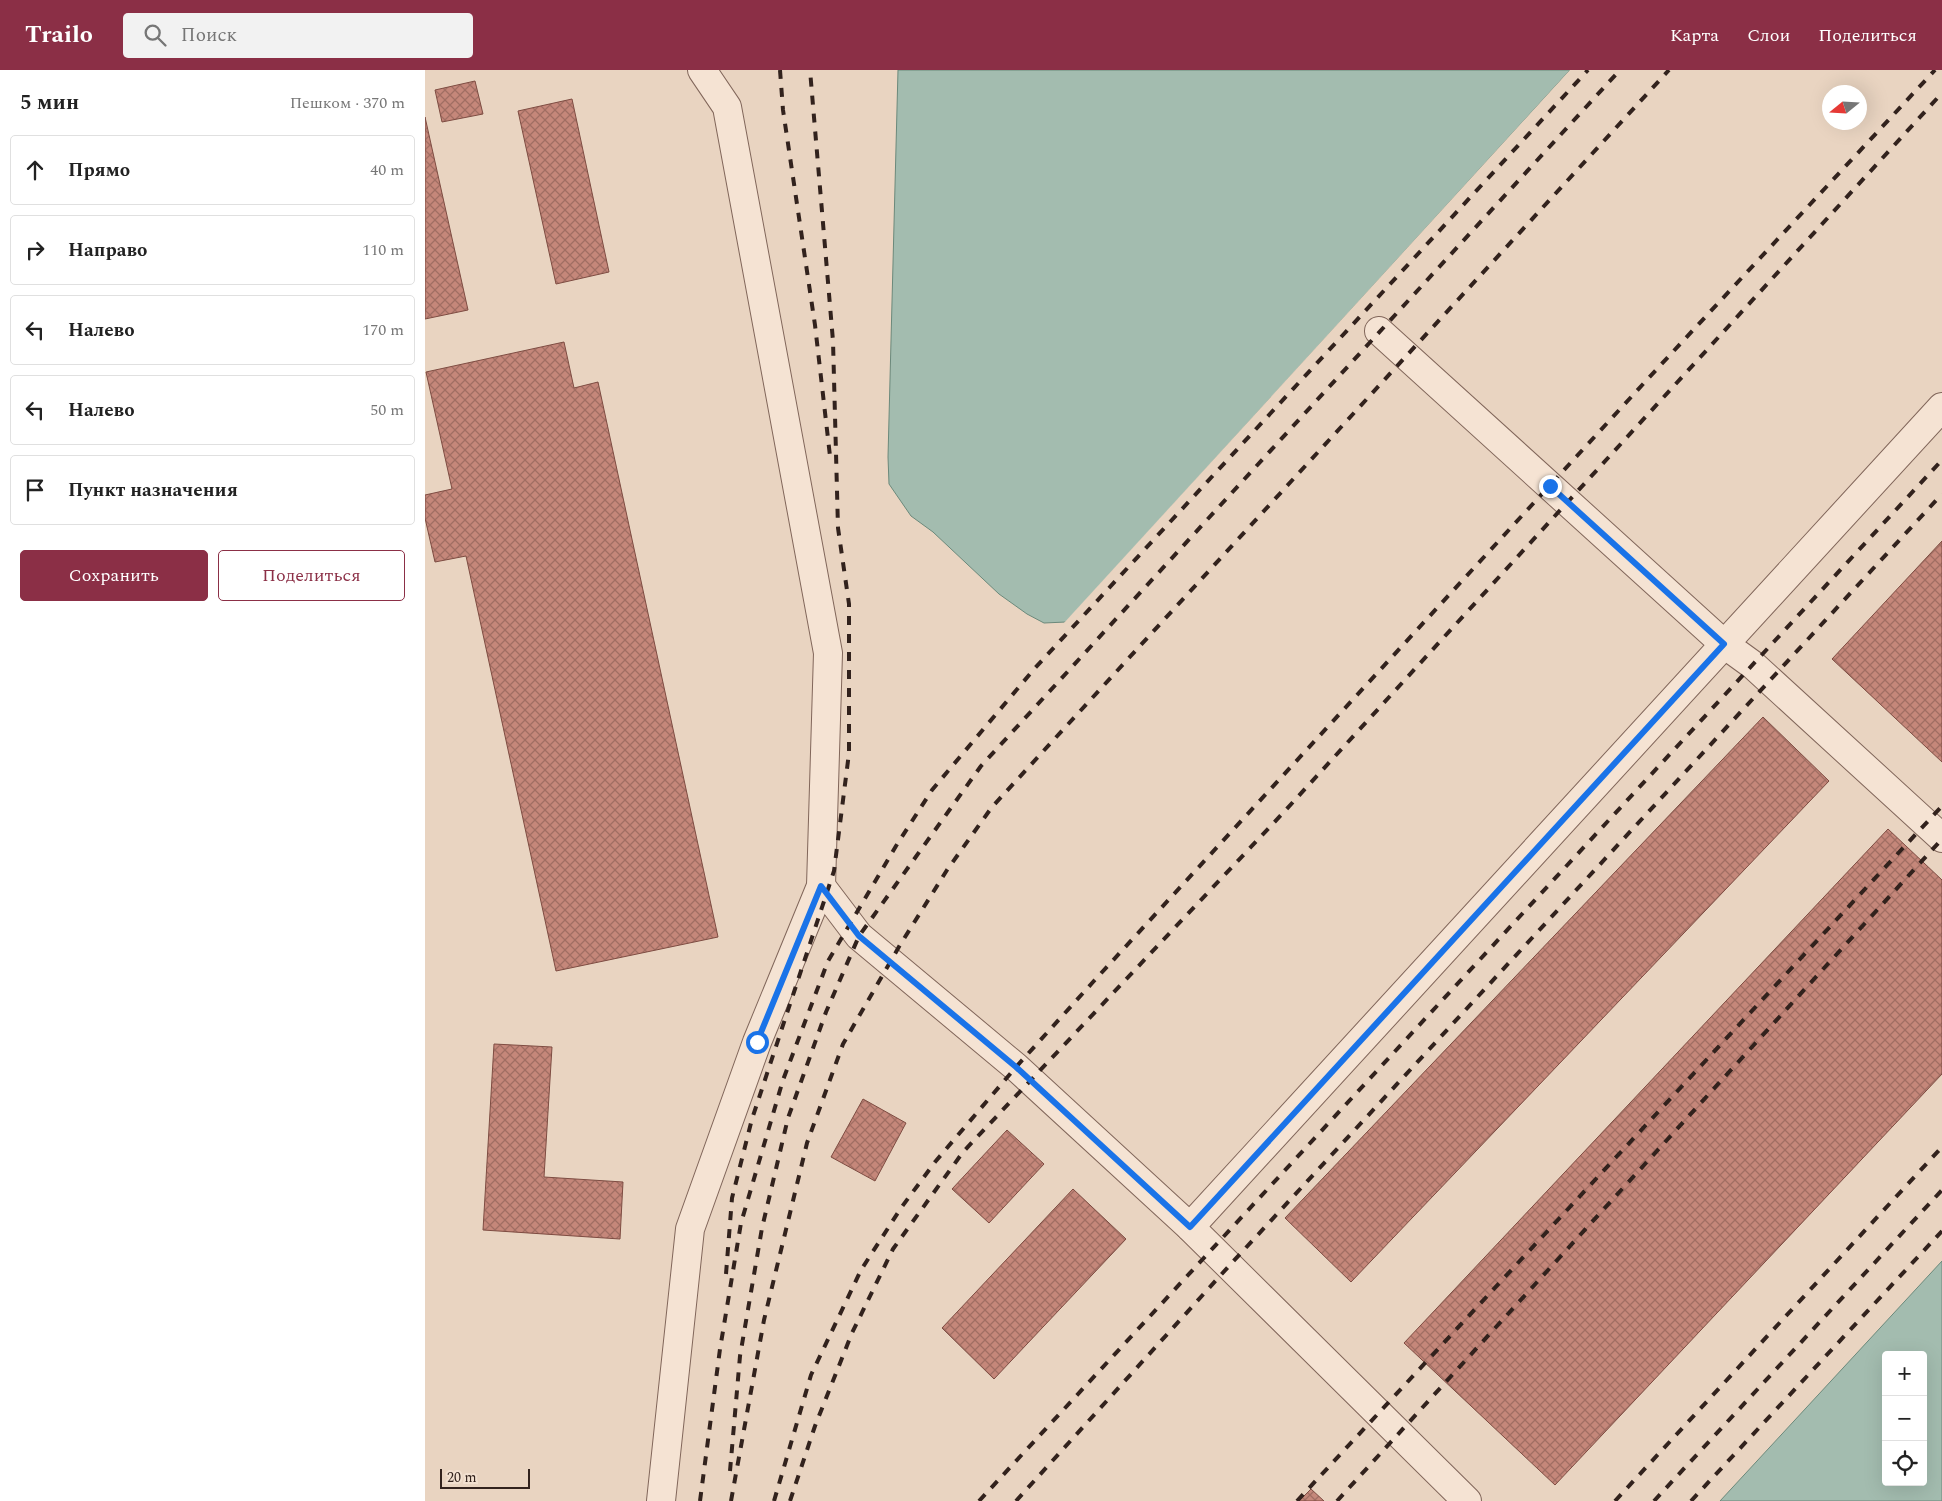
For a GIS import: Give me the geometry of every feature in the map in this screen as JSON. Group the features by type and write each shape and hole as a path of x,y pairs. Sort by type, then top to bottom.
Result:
{"lane":[{"path":"661,1501 690,1229 757,1042 821,886 828,652 727,107 701,70"},
{"path":"1379,331 1724,644 1753,665 1942,838"},
{"path":"1190,1227 1942,408"},
{"path":"821,886 859,936 1016,1067 1190,1227 1467,1501"}],"shaded area":[{"path":"898,70 1570,70 1066,622 1044,623 1027,614 999,594 933,532 911,516 889,484 888,457"},
{"path":"1942,1261 1942,1501 1720,1501"}],"pier":[{"path":"1570,70 1572,72 1068,623 1063,624"}],"building":[{"path":"475,81 483,114 442,122 435,90"},
{"path":"572,99 609,272 556,284 518,111"},
{"path":"425,117 468,310 425,319"},
{"path":"564,342 574,388 598,382 718,937 556,971 466,556 435,562 425,518 425,495 452,489 426,372"},
{"path":"1942,541 1942,762 1832,659"},
{"path":"1763,717 1829,781 1351,1282 1285,1218"},
{"path":"1888,829 1942,880 1942,1074 1555,1485 1404,1343"},
{"path":"494,1044 552,1047 544,1177 623,1182 620,1239 483,1230"},
{"path":"863,1099 906,1123 875,1181 831,1157"},
{"path":"1007,1130 1044,1164 989,1223 952,1189"},
{"path":"1073,1189 1126,1239 994,1379 942,1328"},
{"path":"1311,1489 1324,1501 1299,1501"}],"railway":[{"path":"780,70 783,110 815,325 830,456"},
{"path":"726,1274 732,1198 752,1119 834,871 849,753 849,604 838,528 833,341 810,70"},
{"path":"700,1501 720,1349 741,1223 783,1080 828,961 896,846 932,790 1035,668 1588,70"},
{"path":"730,1471 740,1356 762,1228 788,1118 826,1012 859,936 981,766 1620,70"},
{"path":"731,1501 764,1320 807,1143 843,1044 900,945 947,870 992,807 1669,70"},
{"path":"774,1501 811,1375 861,1270 901,1208 935,1162 1016,1067 1093,982 1935,70"},
{"path":"790,1501 815,1426 852,1333 893,1249 963,1152 1283,813 1942,93"},
{"path":"979,1501 1942,460"},
{"path":"1016,1501 1229,1266 1942,494"},
{"path":"1297,1501 1942,806"},
{"path":"1337,1501 1942,839"},
{"path":"1615,1501 1942,1147"},
{"path":"1654,1501 1942,1190"},
{"path":"1691,1501 1942,1231"}],"route":[{"path":"757,1042 821,886 859,936 1016,1067 1190,1227 1724,644 1550,486"}]}
